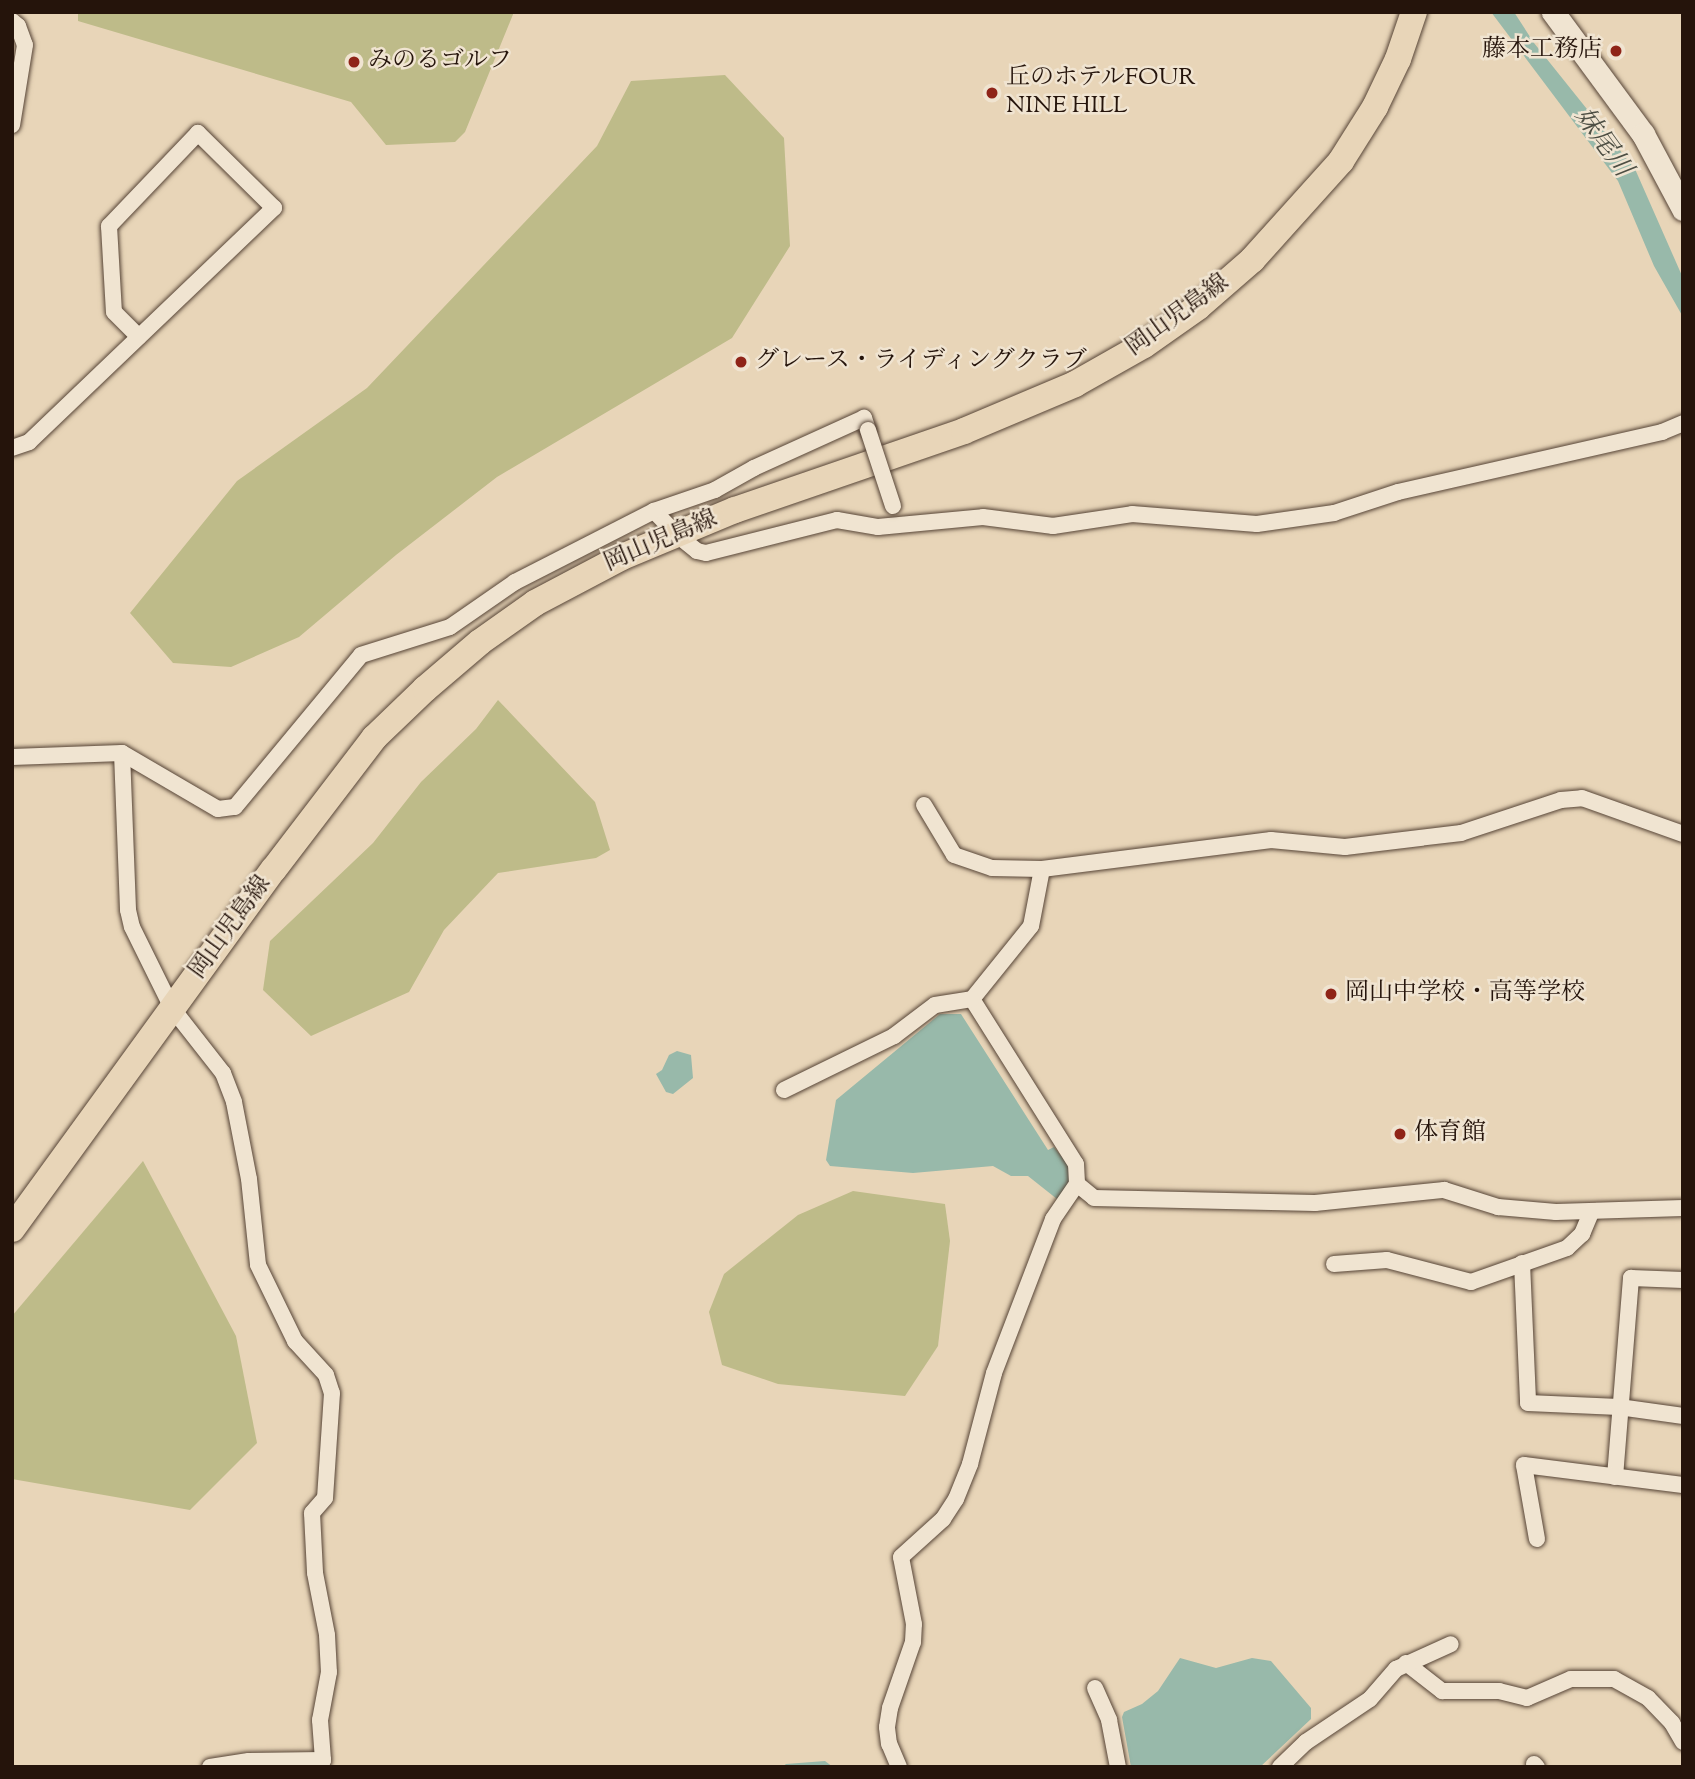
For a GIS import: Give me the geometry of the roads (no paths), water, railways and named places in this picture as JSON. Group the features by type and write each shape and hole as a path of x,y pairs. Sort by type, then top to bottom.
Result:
{"main road":[{"name":"岡山児島線","path":"12,1228 373,738 425,689 480,642 535,603 584,576 676,534 964,431 1075,384 1144,345 1198,307 1252,260 1340,161 1375,107 1398,59 1414,12"},
{"path":"1553,12 1643,134 1683,209"}],"street":[{"path":"12,21 18,26 25,46 12,125"},
{"path":"12,447 29,442 139,337 274,208 198,134 108,226 114,312 139,337"},
{"path":"12,757 122,753 218,809 236,807 361,655 450,627 515,582 654,511 715,490 754,468 864,418 899,524"},
{"path":"654,511 676,534 698,551 706,553 837,520 878,527 983,517 1053,526 1132,514 1256,524 1294,521 1334,513 1398,492 1662,432 1683,423"},
{"path":"122,753 128,910 145,957 172,1008 223,1073 234,1102 249,1179 258,1265 295,1341 326,1375 332,1392 326,1498 313,1513 315,1573 327,1635 329,1672 320,1720 321,1763 249,1761 210,1767"},
{"path":"924,805 954,855 992,868 1042,869 1271,840 1345,847 1461,833 1560,800 1582,798 1683,834"},
{"path":"784,1090 894,1036 935,1005 972,999 1031,926 1042,869"},
{"path":"899,1767 889,1744 887,1727 890,1708 913,1642 914,1624 901,1558 943,1519 956,1499 970,1464 994,1373 1053,1219 1077,1184 1076,1164 972,999"},
{"path":"1077,1184 1094,1198 1315,1203 1444,1189 1498,1207 1556,1212 1683,1208"},
{"path":"1334,1264 1387,1260 1471,1282 1567,1248 1582,1234 1591,1211"},
{"path":"1522,1264 1528,1403 1619,1407 1683,1416"},
{"path":"1615,1477 1631,1278 1683,1280"},
{"path":"1537,1539 1524,1465 1683,1485"},
{"path":"1280,1767 1306,1742 1370,1699 1396,1669 1451,1644"},
{"path":"1406,1663 1442,1691 1499,1691 1527,1698 1572,1679 1614,1679 1648,1698 1672,1723 1683,1742"},
{"path":"1095,1688 1109,1720 1118,1767"}],"water":[{"name":"妹尾川","path":"1491,12 1514,12 1534,43 1635,169 1683,278 1683,317 1654,266 1618,181"},
{"path":"940,1014 961,1014 1048,1150 1054,1147 1070,1167 1071,1184 1057,1199 1028,1176 1011,1176 993,1166 913,1173 830,1166 826,1160 836,1100"},
{"path":"677,1051 691,1055 693,1078 673,1094 666,1092 656,1074 662,1070 669,1055"},
{"path":"1180,1658 1216,1668 1252,1658 1271,1661 1311,1708 1311,1719 1260,1767 1131,1767 1122,1717 1124,1712 1142,1704 1158,1691"},
{"path":"825,1761 833,1767 782,1767 786,1764"}],"place":[{"name":"藤本工務店","path":"1616,51"},
{"name":"みのるゴルフ","path":"354,62"},
{"name":"丘のホテルFOUR NINE HILL","path":"992,93"},
{"name":"グレース・ライディングクラブ","path":"741,362"},
{"name":"岡山中学校・高等学校","path":"1331,994"},
{"name":"体育館","path":"1400,1134"}]}
